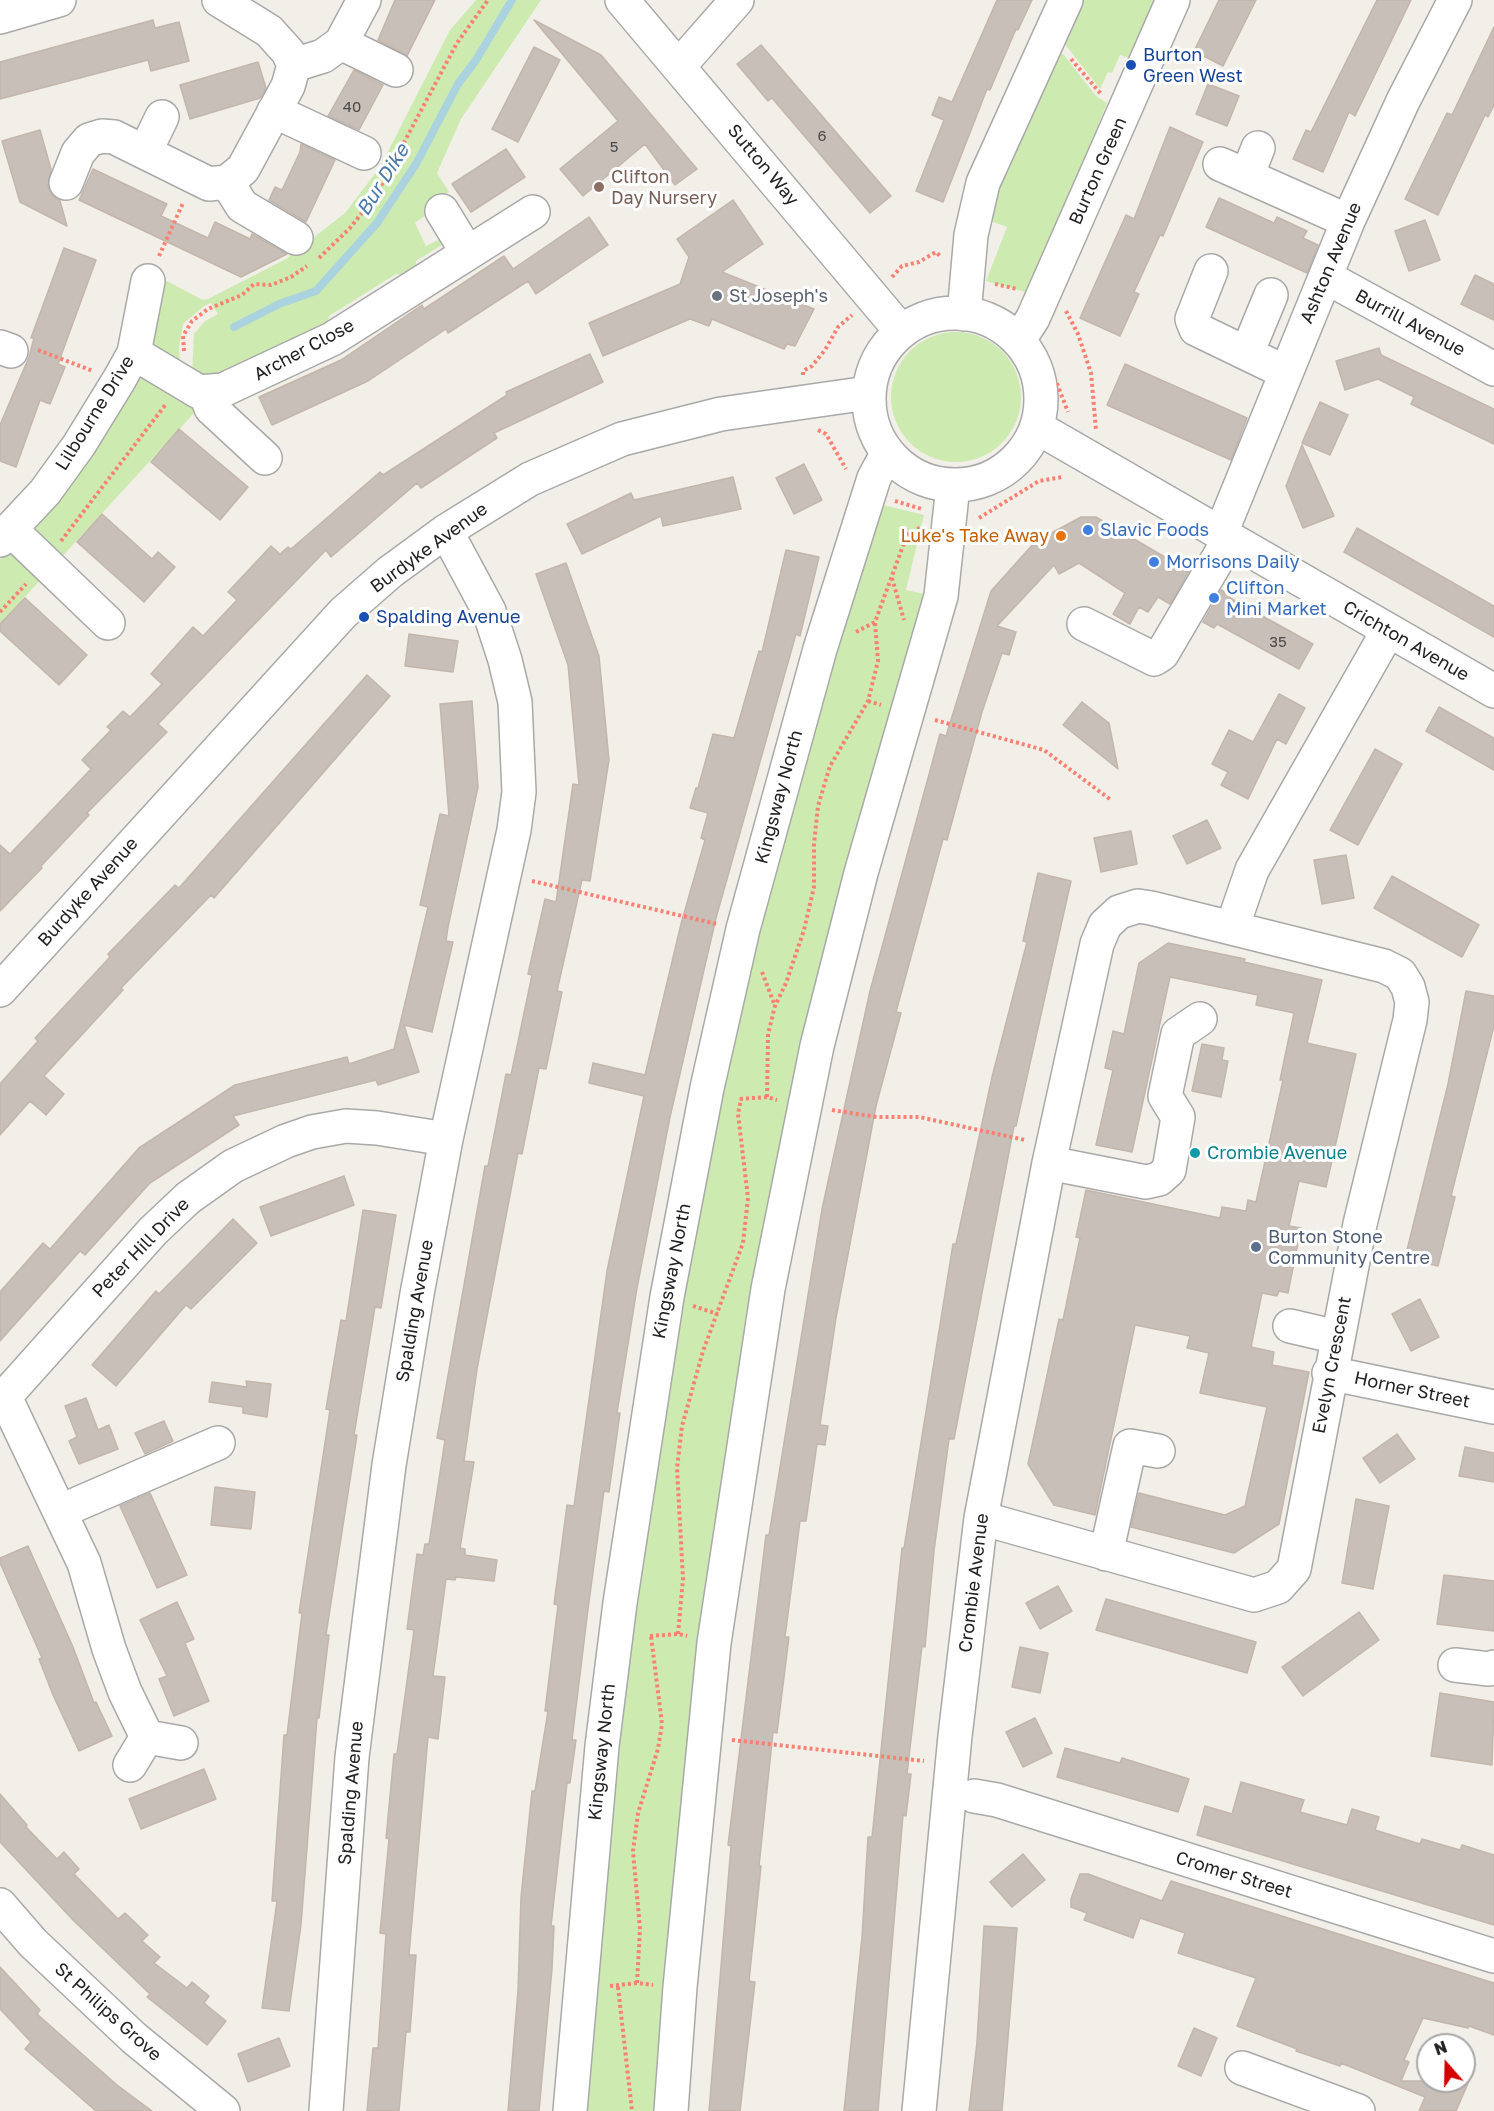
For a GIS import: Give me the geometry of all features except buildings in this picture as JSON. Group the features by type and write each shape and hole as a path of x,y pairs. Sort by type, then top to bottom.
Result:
{"street":[{"path":"0,17 59,0"},
{"path":"66,183 78,153 89,140 102,136 114,137 209,184 227,182 243,169 288,86 294,65 288,52 269,31 219,0"},
{"path":"294,65 323,56 341,43 364,0"},
{"name":"Sutton Way","path":"622,0 680,65 901,331"},
{"path":"680,65 737,0"},
{"path":"964,314 975,208 983,183 1066,0"},
{"name":"Burton Green","path":"1024,348 1033,318 1173,0"},
{"name":"Ashton Avenue","path":"1084,624 1154,659 1162,654 1226,535 1285,372 1326,278 1347,221 1403,101 1455,0"},
{"path":"341,43 396,70"},
{"path":"274,111 364,153"},
{"path":"145,152 162,117"},
{"path":"1242,162 1347,221"},
{"path":"227,182 242,206 296,238"},
{"path":"442,211 467,252"},
{"name":"Archer Close","path":"194,387 223,390 332,339 533,212"},
{"path":"1211,271 1192,319 1196,329 1285,372"},
{"name":"Burrill Avenue","path":"1326,278 1494,369"},
{"name":"Lilbourne Drive","path":"108,623 44,563 6,535 45,492 127,367 148,281"},
{"path":"1247,353 1271,295"},
{"path":"964,314 993,321 1024,348 1038,374 1042,404 1038,428 1015,461 990,478 953,486 926,481 909,473 887,453 878,440 870,418 868,393 874,366 886,346 901,331 928,317 964,314"},
{"path":"127,367 194,387 211,408 265,458"},
{"name":"Burdyke Avenue","path":"0,990 343,613 390,572 446,531 530,479 622,439 721,414 868,393"},
{"name":"Crichton Avenue","path":"1038,428 1494,691"},
{"name":"Kingsway North","path":"570,2111 579,1982 616,1629 652,1379 707,1089 743,929 820,649 870,493 887,453"},
{"path":"670,2111 714,1643 768,1289 805,1106 858,885 941,596 957,525 953,486"},
{"name":"Spalding Avenue","path":"326,2111 352,1757 389,1465 446,1139 504,875 519,792 515,702 489,611 446,531"},
{"path":"1232,928 1252,870 1388,631"},
{"name":"Crombie Avenue","path":"919,2111 952,1764 981,1518 1050,1155 1097,944 1106,925 1119,912 1138,906 1232,928"},
{"name":"Evelyn Crescent","path":"981,1518 1254,1595 1278,1587 1294,1569 1336,1337 1360,1224 1410,1020 1412,1002 1408,987 1400,974 1384,966 1232,928"},
{"path":"1050,1155 1146,1182 1159,1179 1169,1170 1178,1117 1165,1096 1178,1034 1200,1019"},
{"name":"Peter Hill Drive","path":"147,1737 125,1692 97,1614 84,1563 61,1511 2,1400 153,1231 188,1198 233,1166 286,1141 312,1132 346,1126 377,1128 446,1139"},
{"path":"1290,1326 1336,1337"},
{"name":"Horner Street","path":"1329,1373 1494,1407"},
{"path":"61,1511 218,1443"},
{"path":"1106,1554 1130,1446 1158,1451"},
{"path":"1455,1665 1494,1667"},
{"path":"130,1765 147,1737 181,1743"},
{"name":"Cromer Street","path":"974,1796 997,1800 1494,1956"},
{"name":"St Philips Grove","path":"0,1905 33,1943 134,2038 223,2111"},
{"path":"1242,2068 1358,2111"}],"path":[{"path":"1046,42 1062,48 1099,93 1126,106"},
{"path":"148,281 194,177"},
{"path":"957,525 857,487 826,434 809,426 803,371 812,366 825,350 838,327 873,297 902,266 919,262 936,252 952,272 1043,295 1060,303 1078,334 1091,373 1096,431"},
{"path":"0,612 194,387 184,369 183,336 192,321 208,309"},
{"path":"6,349 14,341 127,367"},
{"path":"1024,348 1056,381 1071,417"},
{"path":"767,1097 768,1034 775,1006 786,983 804,930 814,887 814,843 818,806 830,766 868,701 878,661 875,622 907,535 920,527 957,525 1039,481 1059,476 1068,479"},
{"path":"820,649 875,622"},
{"path":"868,701 1044,750 1111,800"},
{"path":"504,875 743,929"},
{"path":"707,1089 741,1099 767,1097 805,1106 878,1117 919,1117 1050,1155"},
{"path":"678,1634 683,1579 677,1468 682,1426 691,1390 743,1243 748,1198 738,1114 741,1099"},
{"path":"616,1629 651,1636 678,1634 714,1643"},
{"path":"638,1983 640,1929 633,1851 638,1813 658,1749 662,1724 651,1636"},
{"path":"704,1737 952,1764"},
{"path":"579,1982 618,1987 638,1983 680,1987"},
{"path":"618,1987 632,2111"}],"green space":[{"path":"476,0 541,0 461,119 437,173 449,192 426,206 430,212 415,223 426,246 444,237 445,243 416,261 416,273 409,277 396,274 329,316 327,327 261,365 250,358 223,370 222,379 192,375 194,334 205,321 218,314 211,303 204,306 183,324 179,347 180,364 159,354 149,341 157,276 203,300 208,299 286,259 345,213 380,167 450,30"},
{"path":"1078,0 1156,0 1129,58 1120,55 1112,73 1108,72 1100,89 1064,43"},
{"path":"1056,51 1064,55 1096,96 1107,103 1029,293 986,281 1007,227 982,218"},
{"path":"956,332 981,337 1002,351 1016,372 1021,397 1016,422 1002,443 981,457 956,462 931,457 910,443 896,422 891,397 896,372 910,351 931,337"},
{"path":"157,376 197,410 0,624 0,559 37,527 116,418 130,385 142,377"},
{"path":"875,503 924,515 906,590 929,595 806,1043 659,2111 580,2111 610,1751 663,1365 757,907"}],"waterway":[{"name":"Bur Dike","path":"234,327 279,304 316,291 377,223 416,164 458,84 476,60 512,0"}],"place":[{"name":"Burton Green West","path":"1131,65"},
{"name":"Clifton Day Nursery","path":"599,187"},
{"name":"St Joseph's","path":"717,296"},
{"name":"Slavic Foods","path":"1088,530"},
{"name":"Luke's Take Away","path":"1061,536"},
{"name":"Morrisons Daily","path":"1154,562"},
{"name":"Clifton Mini Market","path":"1214,598"},
{"name":"Spalding Avenue","path":"364,617"},
{"name":"Crombie Avenue","path":"1195,1153"},
{"name":"Burton Stone Community Centre","path":"1256,1247"}]}
